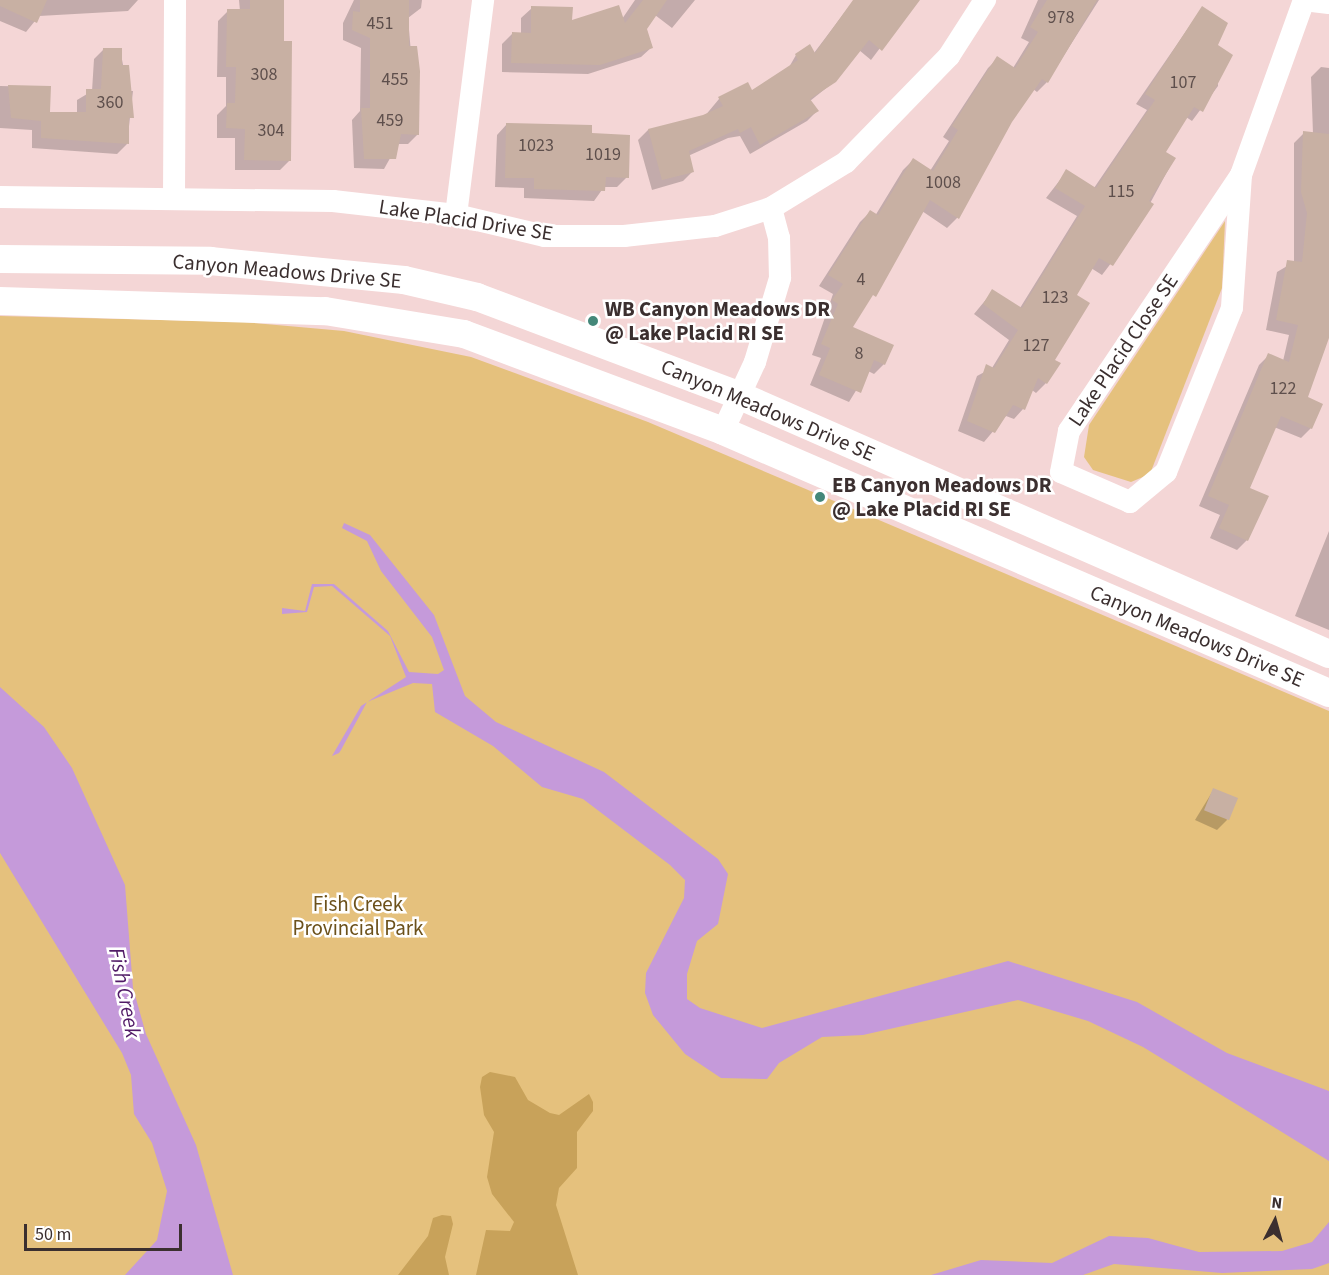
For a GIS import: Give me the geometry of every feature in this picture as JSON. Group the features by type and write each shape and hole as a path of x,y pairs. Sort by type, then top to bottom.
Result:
{"main road":[{"name":"Canyon Meadows Drive SE","path":"0,259 210,261 404,280 543,319 738,395 1329,654"},
{"name":"Canyon Meadows Drive SE","path":"0,301 211,304 396,320 474,338 723,431 1329,693"}],"street":[{"path":"174,197 175,0"},
{"path":"456,215 483,0"},
{"name":"Lake Placid Drive SE","path":"0,197 174,197 333,201 456,215 545,236 624,236 715,226 771,208 846,162 949,56 985,0"},
{"path":"1304,0 1329,3"},
{"name":"Lake Placid Close SE","path":"1241,175 1232,309 1166,472 1130,502 1061,472 1068,431 1241,175 1304,0"},
{"path":"723,431 755,362 780,278 779,238 771,208"}],"green space":[{"path":"1225,221 1222,288 1150,474 1131,482 1093,470 1084,457 1089,425"},
{"name":"Fish Creek Provincial Park","path":"0,316 244,322 344,331 471,357 648,422 1329,711 1329,1275 0,1275"}],"shaded area":[{"path":"490,1072 515,1077 528,1100 550,1113 559,1115 589,1094 593,1102 593,1111 577,1132 577,1168 559,1188 556,1205 578,1275 476,1275 486,1230 510,1231 514,1222 492,1194 487,1177 494,1132 484,1115 480,1087 482,1077"},
{"path":"442,1215 451,1216 453,1224 445,1257 449,1275 398,1275 428,1236 433,1218"}],"water":[{"path":"344,523 370,535 434,615 465,696 496,722 604,772 718,859 728,874 718,924 697,941 687,974 687,999 700,1008 762,1028 1008,961 1137,1002 1227,1053 1329,1091 1329,1161 1143,1047 1088,1021 1018,1000 863,1035 822,1037 779,1063 767,1079 721,1078 685,1054 653,1015 645,993 646,973 684,898 685,880 670,865 583,799 542,787 493,746 435,712 432,684 413,683 368,702 406,677 390,636 332,586 314,587 307,612 282,614 282,608 305,611 312,584 334,584 388,631 409,672 438,674 444,670 432,637 381,571 367,541 342,528"},
{"name":"Fish Creek","path":"0,687 44,727 72,768 125,885 133,988 146,1034 196,1145 233,1275 125,1275 157,1240 167,1191 152,1143 134,1114 131,1075 122,1053 0,853"},
{"path":"367,702 341,750 332,756 361,706"},
{"path":"1329,1222 1329,1263 1312,1269 1222,1273 1114,1264 1083,1275 931,1275 981,1260 1052,1263 1109,1236 1148,1238 1199,1252 1282,1251 1312,1242"}],"building":[{"path":"0,0 47,0 37,23 0,6"},
{"path":"250,0 284,0 284,41 292,41 291,161 244,160 245,129 226,128 227,103 235,103 236,67 226,67 227,9 250,9"},
{"path":"360,0 409,0 409,46 417,46 420,71 419,135 401,134 396,159 364,159 361,108 370,108 370,38 352,30 353,11 360,12"},
{"path":"643,0 667,0 647,29 653,48 600,65 511,63 512,32 531,33 531,6 573,7 572,20 619,5 625,23"},
{"path":"853,0 920,0 882,51 869,40 836,82 810,99 819,111 760,145 751,127 740,133 738,129 689,151 694,172 662,180 648,129 703,115 723,106 718,97 748,82 752,90 798,60 795,54 810,44 815,53"},
{"path":"1047,0 1097,0 1048,83 1042,79 1012,122 959,219 930,200 876,297 873,295 853,327 894,345 885,365 874,360 861,393 819,375 830,348 821,344 838,304 832,300 843,284 828,275 870,210 878,215 913,158 933,171 958,130 952,126 997,56 1015,68 1038,32 1030,27"},
{"path":"1202,6 1228,23 1218,45 1233,55 1203,112 1194,107 1166,152 1176,158 1149,201 1154,204 1113,266 1099,258 1077,295 1090,303 1055,360 1061,363 1047,384 1038,378 1025,410 1013,405 995,433 967,421 986,364 994,368 1018,330 983,304 992,289 1022,308 1085,206 1055,188 1066,169 1096,188 1155,100 1145,94"},
{"path":"103,48 122,48 122,65 129,65 134,118 129,118 129,144 41,138 41,121 11,118 8,85 51,86 50,112 86,112 86,89 101,89"},
{"path":"506,123 592,125 592,133 630,135 629,178 606,177 605,191 534,189 534,178 505,178"},
{"path":"1303,131 1329,134 1329,338 1308,397 1323,404 1312,429 1281,416 1250,488 1269,496 1248,541 1219,528 1229,505 1208,496 1268,353 1289,362 1298,325 1276,320 1287,260 1302,262 1307,213 1301,192"},
{"path":"1213,788 1238,798 1229,820 1204,810"}],"place":[{"name":"WB Canyon Meadows DR @ Lake Placid RI SE","path":"593,321"},
{"name":"EB Canyon Meadows DR @ Lake Placid RI SE","path":"820,497"}]}
